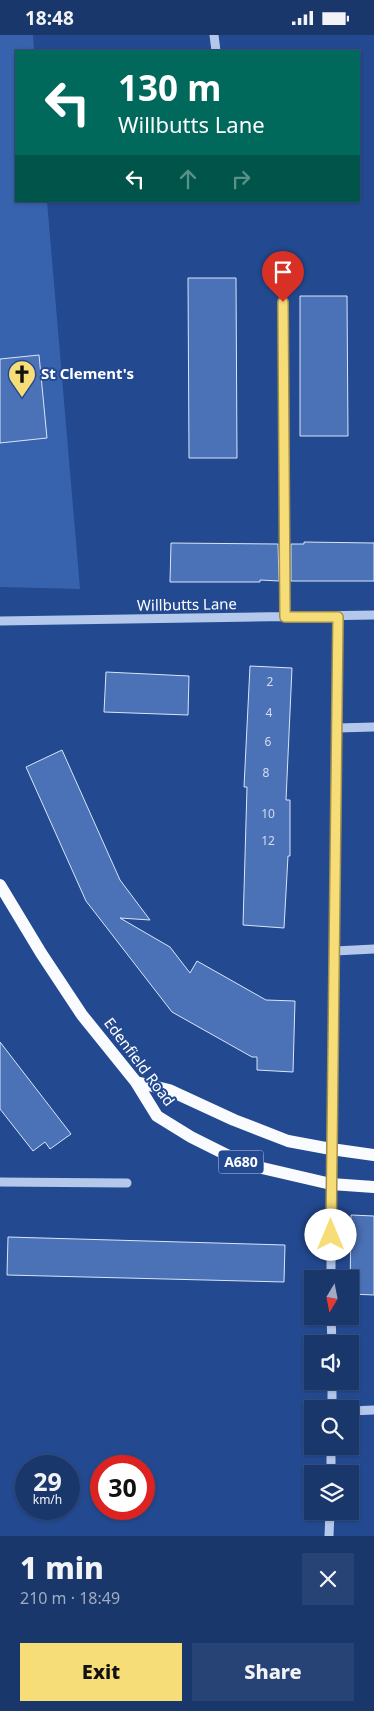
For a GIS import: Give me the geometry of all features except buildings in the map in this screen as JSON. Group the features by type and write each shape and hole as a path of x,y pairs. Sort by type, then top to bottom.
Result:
{"main road":[{"name":"Edenfield Road","path":"0,885 41,953 82,1015 136,1082 157,1116 191,1137 245,1164 331,1184 374,1187"},
{"path":"136,1082 169,1089 234,1120 288,1141 374,1155"}],"street":[{"path":"214,35 216,50"},
{"path":"283,302 285,617"},
{"name":"Willbutts Lane","path":"0,621 374,615"},
{"path":"331,1270 338,617"},
{"path":"337,728 374,727"},
{"path":"335,951 374,949"},
{"path":"0,1182 127,1183"},
{"path":"359,1411 374,1410"},
{"path":"329,1536 330,1520"}],"shaded area":[{"path":"0,35 33,35 34,50 15,50 15,202 47,202 80,589 0,587"}],"place":[{"name":"St Clement's","path":"22,398"}],"route":[{"path":"283,302 285,617 338,617 331,1235"}]}
